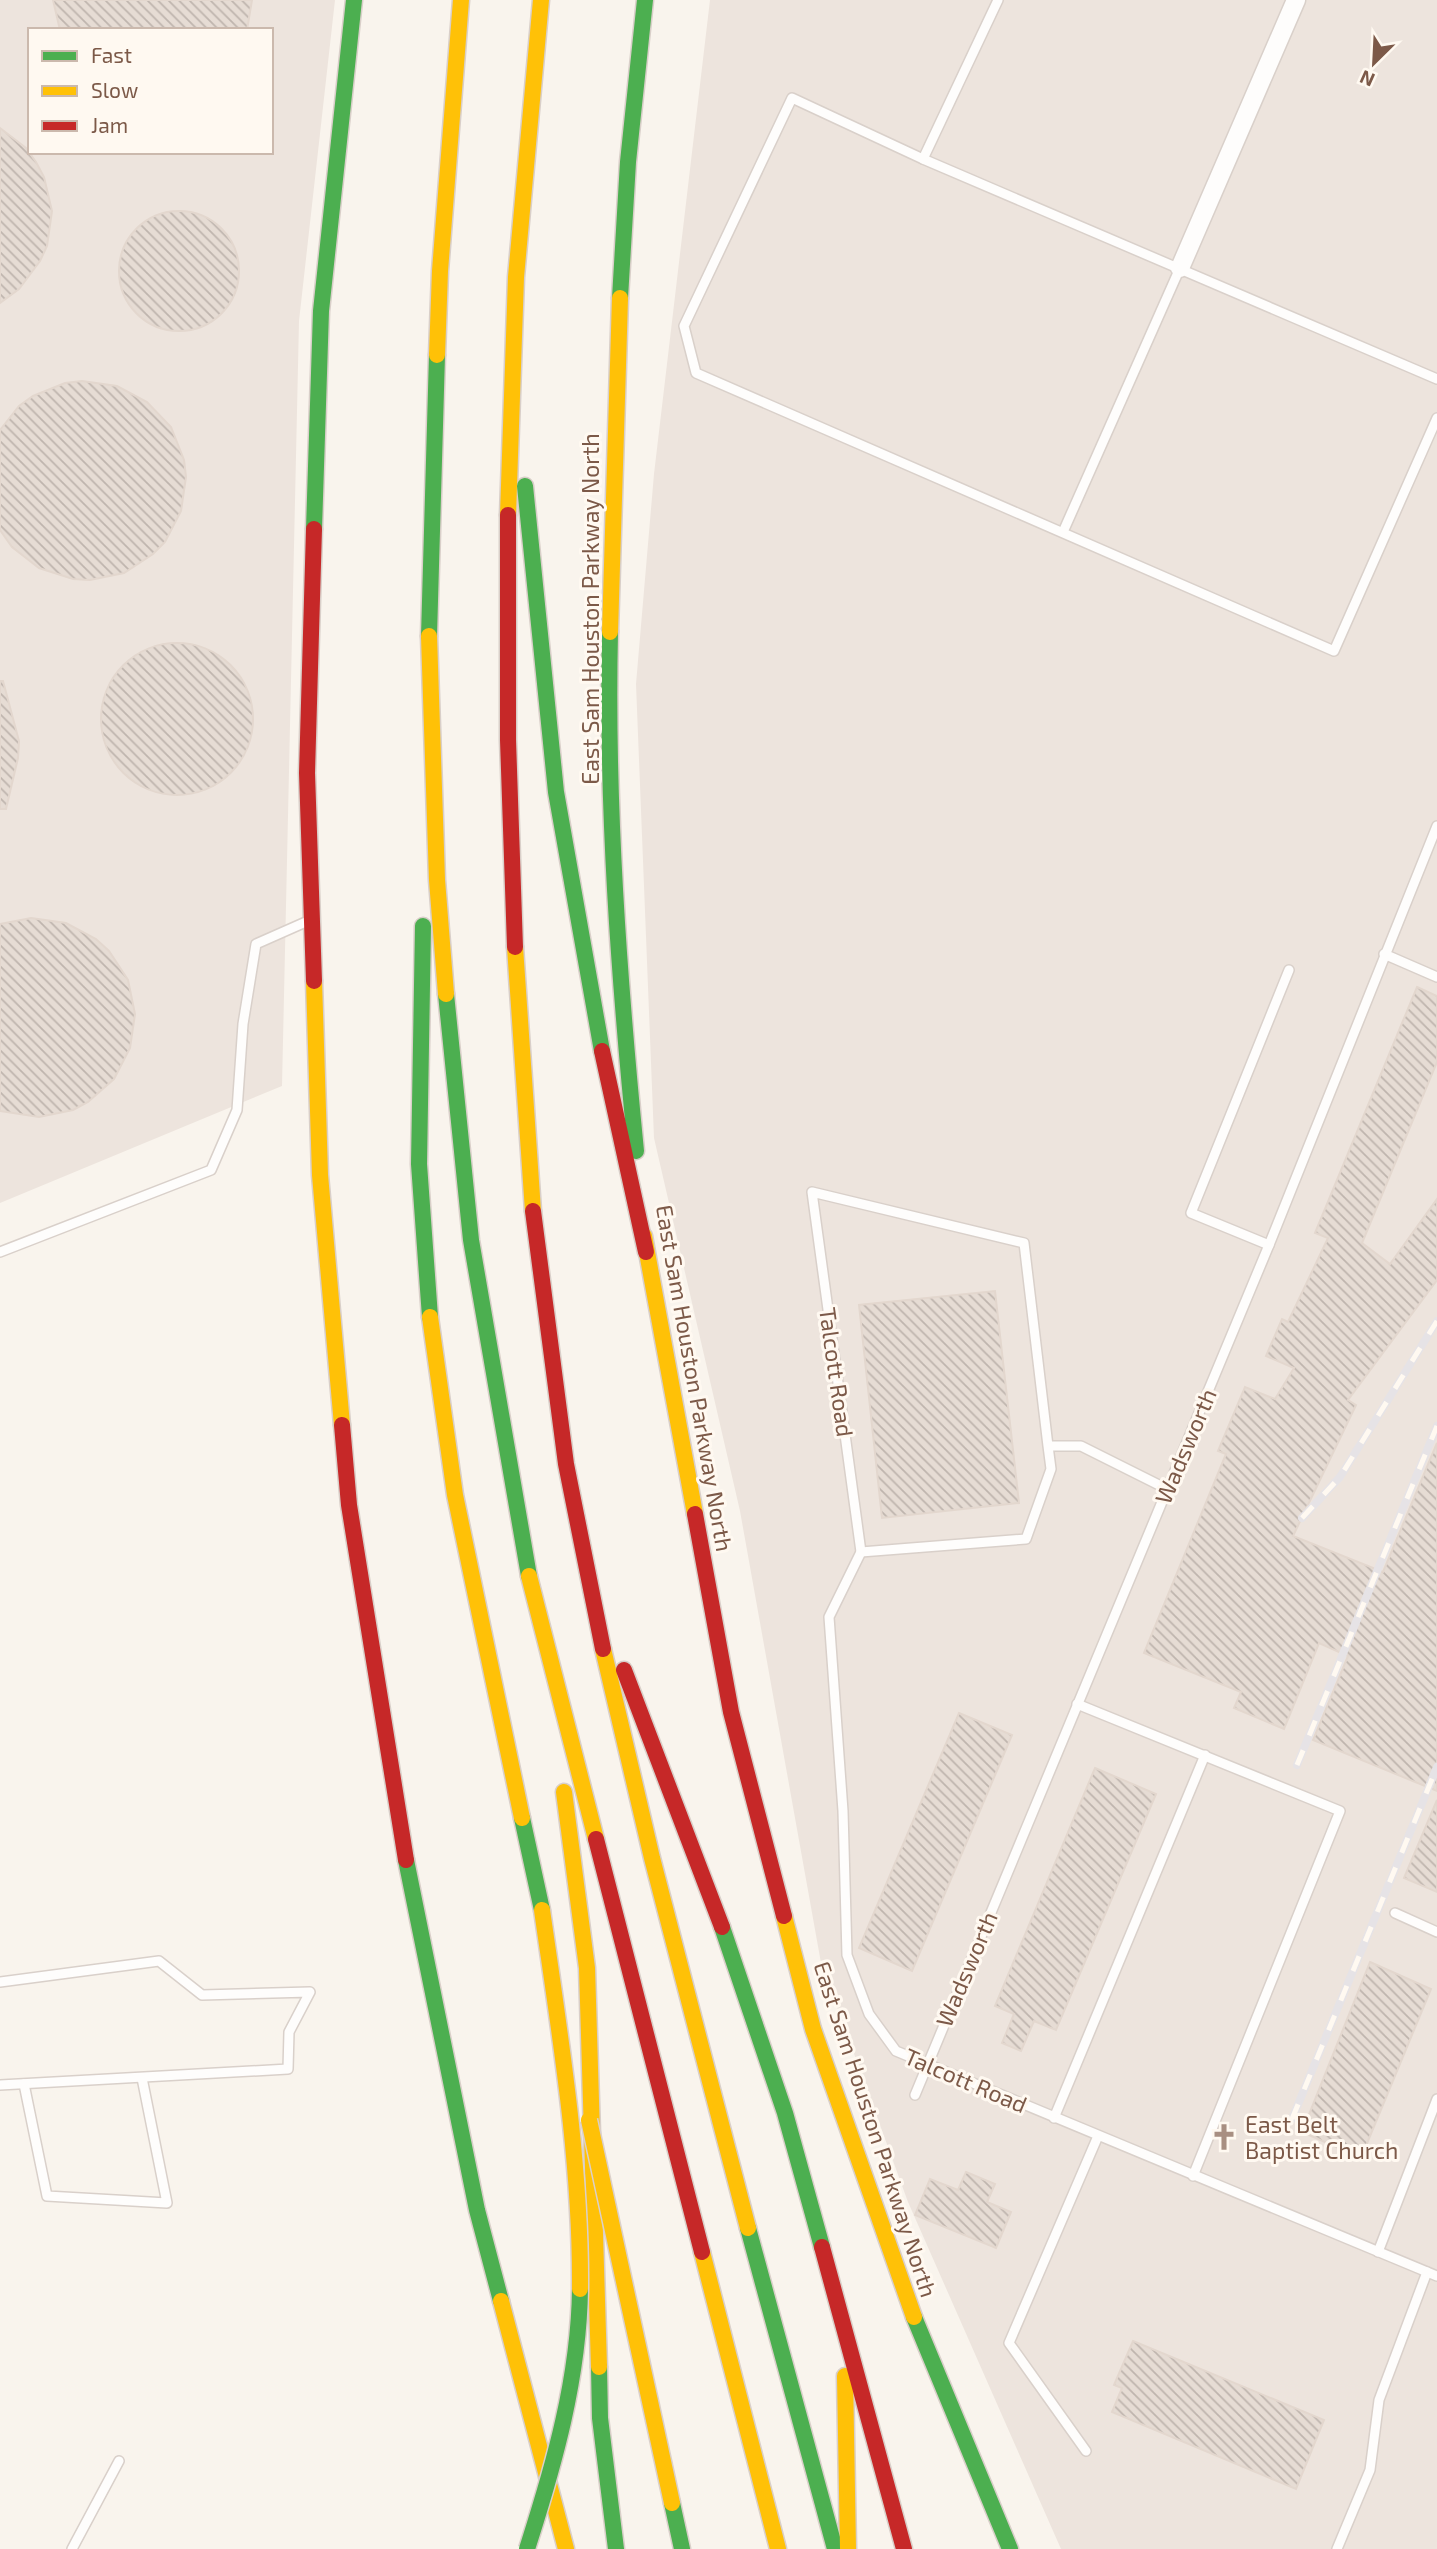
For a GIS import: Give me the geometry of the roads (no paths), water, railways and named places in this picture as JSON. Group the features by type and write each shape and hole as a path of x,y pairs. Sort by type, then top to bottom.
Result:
{"main road":[{"path":"354,0 321,311 307,773 320,1175 351,1518 423,1951 477,2210 566,2549"},
{"path":"461,0 440,271 428,613 419,1123 423,1244 447,1445 496,1695 682,2549"},
{"path":"541,0 513,316 507,460 506,602 515,997 529,1184 541,1286 582,1550 606,1667 687,1998 835,2549"},
{"name":"East Sam Houston Parkway North","path":"645,0 628,162 615,383 608,722 627,1059 646,1252 731,1712 813,2029 924,2345 1010,2549"},
{"path":"513,316 532,576 562,836 601,1048 646,1252"},
{"path":"428,613 438,880 459,1133 489,1359 565,1796 587,1969 598,2262 600,2418 616,2549"},
{"path":"582,1550 736,1967 785,2113 904,2549"},
{"path":"529,1577 778,2549"},
{"path":"527,2549 563,2424 575,2352 579,2299 577,2174 542,1910"},
{"path":"842,2317 849,2484 848,2549"}],"street":[{"path":"1180,268 1296,0"}],"lane":[{"path":"923,159 998,0"},
{"path":"1437,379 923,159 792,98 684,326 695,373 1334,651 1437,418"},
{"path":"1063,532 1180,268"},
{"name":"Wadsworth","path":"915,2095 1269,1245 1437,826"},
{"path":"0,1252 211,1170 237,1110 243,1024 256,944 313,919"},
{"path":"1384,954 1437,977"},
{"path":"1269,1245 1191,1213 1289,970"},
{"name":"Talcott Road","path":"1048,1446 1024,1242 812,1192 861,1552 829,1617 843,1811 846,1955 869,2014 897,2050 927,2064 1437,2276"},
{"path":"861,1552 1026,1539 1051,1469 1048,1446 1080,1446 1167,1489"},
{"path":"1077,1704 1340,1811 1193,2176"},
{"path":"1054,2118 1205,1755"},
{"path":"1395,1913 1437,1932"},
{"path":"0,1982 159,1961 202,1995 310,1992 289,2032 288,2069 0,2085"},
{"path":"24,2084 47,2196 167,2203 142,2078"},
{"path":"1378,2252 1437,2099"},
{"path":"1086,2451 1009,2343 1098,2136"},
{"path":"1337,2549 1370,2470 1379,2400 1427,2272"},
{"path":"72,2549 119,2460"}],"railway":[{"path":"1302,1518 1340,1477 1437,1321"},
{"path":"1297,1765 1437,1426"},
{"path":"1292,2119 1437,1767"}],"place":[{"name":"East Belt Baptist Church","path":"1224,2137"}]}
